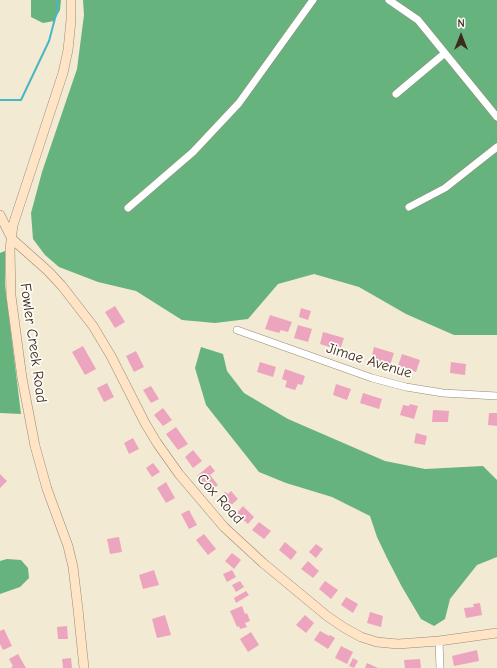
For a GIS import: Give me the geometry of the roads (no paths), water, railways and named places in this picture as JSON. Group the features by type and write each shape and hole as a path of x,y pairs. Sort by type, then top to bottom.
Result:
{"street":[{"name":"Fowler Creek Road","path":"71,0 72,20 63,73 13,225 10,249 11,296 24,385 35,446 47,489 72,561 78,601 84,668"},
{"path":"128,208 193,152 239,103 313,0"},
{"path":"389,0 410,13 418,20 497,117"},
{"path":"396,94 445,53"},
{"path":"408,207 446,188 497,147"},
{"path":"0,215 12,239"},
{"name":"Cox Road","path":"12,239 48,271 62,286 93,326 111,356 145,423 157,443 194,493 224,527 263,563 327,616 361,637 377,642 398,644 439,642 497,633"},
{"name":"Jimae Avenue","path":"237,330 372,378 406,387 443,393 497,396"},
{"path":"439,642 440,668"}],"waterway":[{"path":"0,100 21,100 49,41 58,7 57,0"}]}
